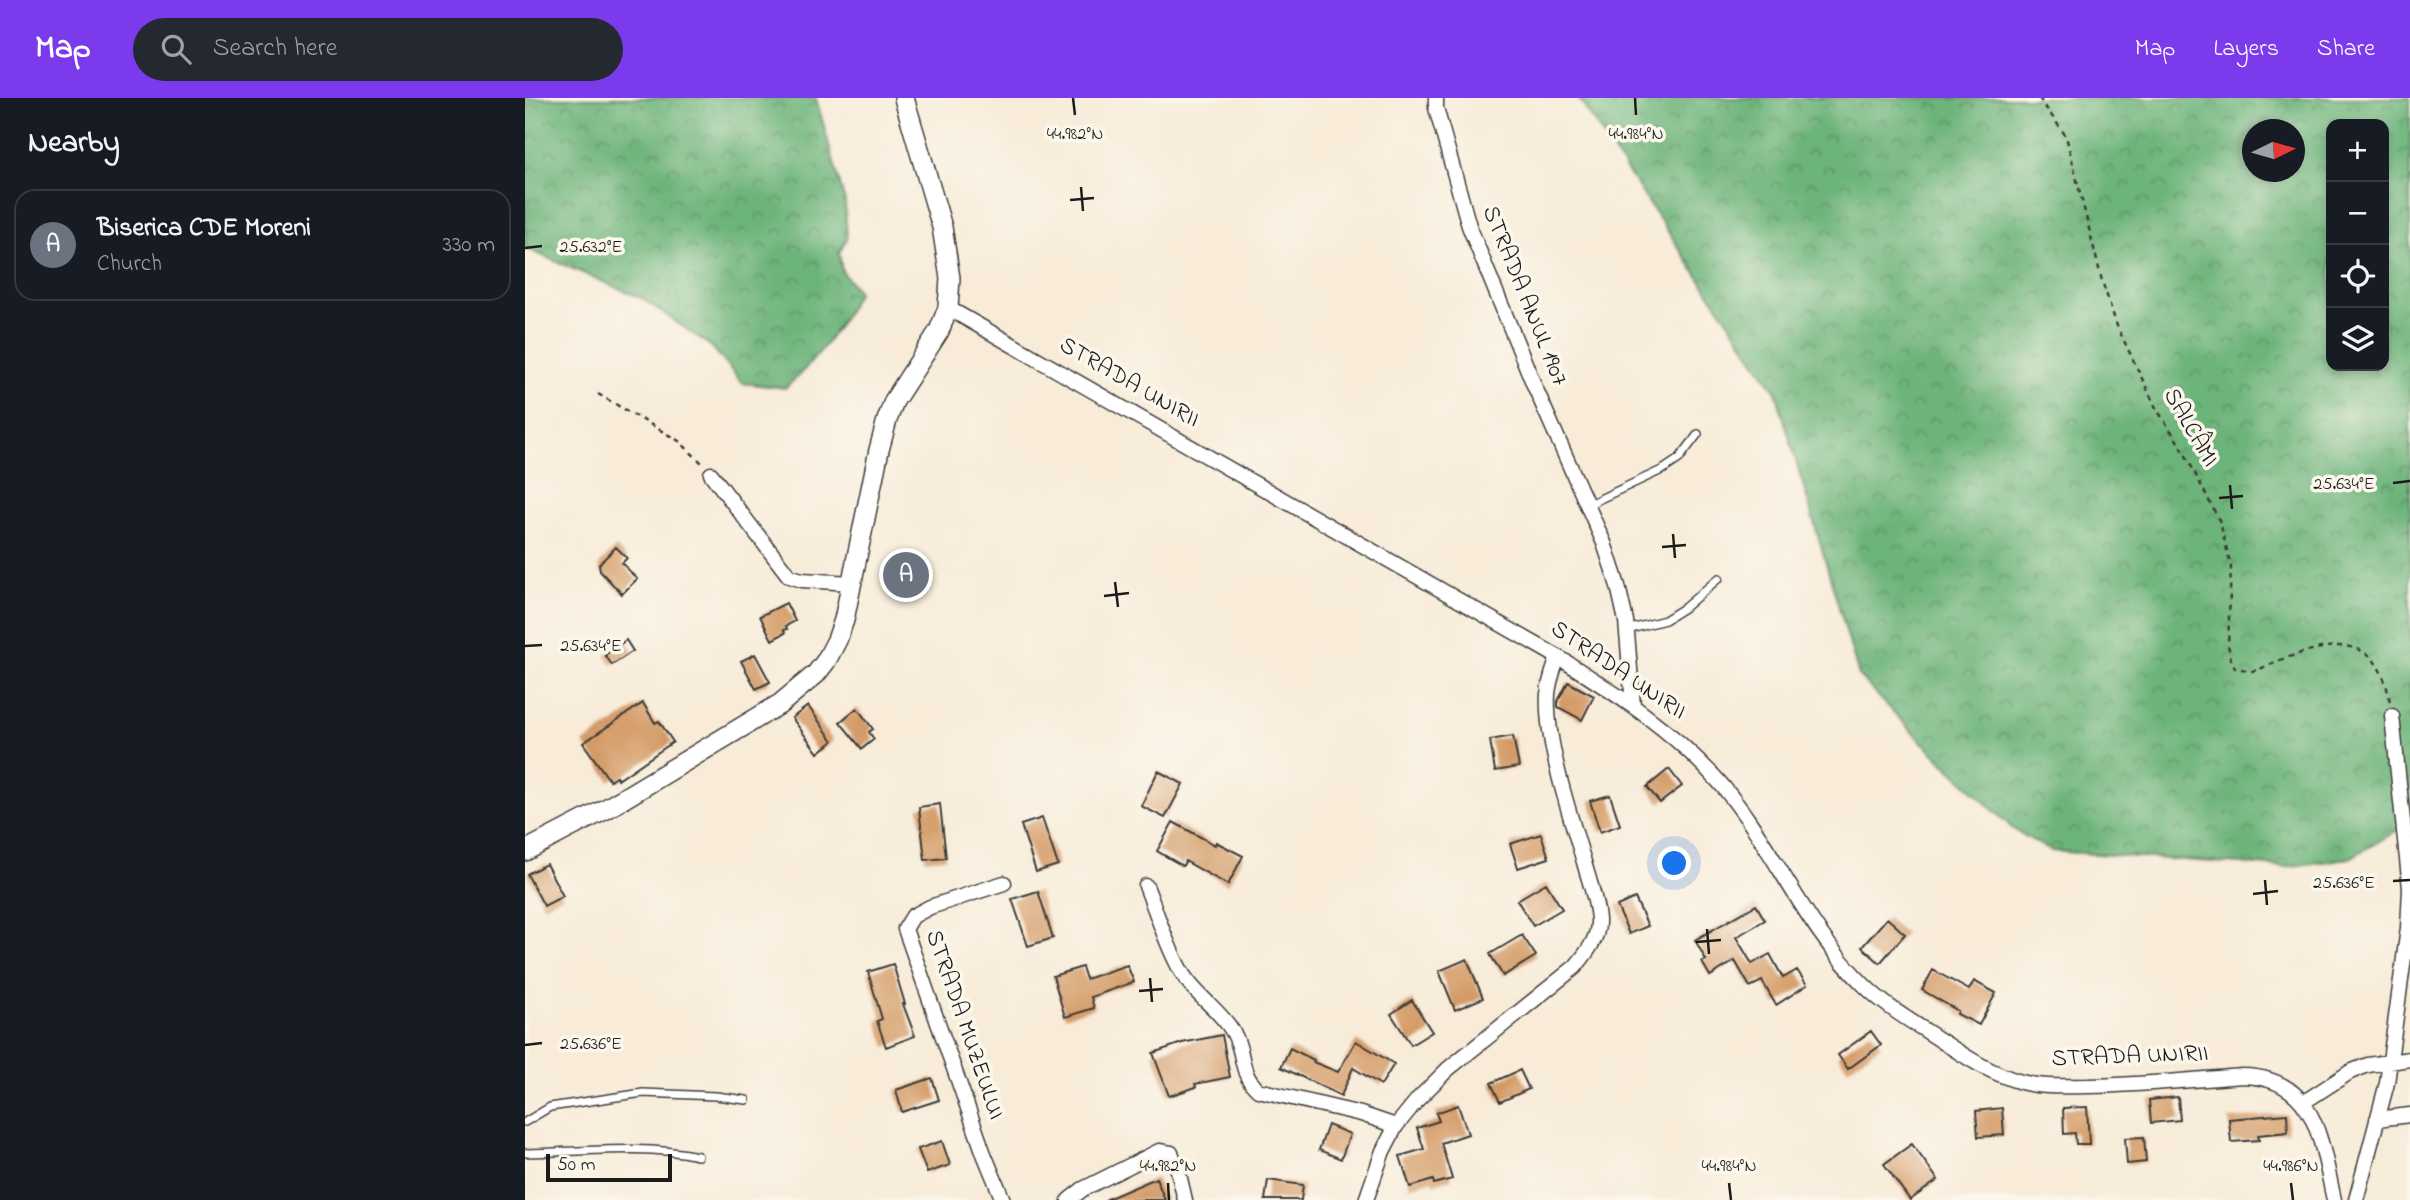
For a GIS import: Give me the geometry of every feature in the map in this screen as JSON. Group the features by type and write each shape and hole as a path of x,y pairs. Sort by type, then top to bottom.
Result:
{"main road":[{"path":"525,851 606,809 781,704 803,688 826,661 837,640 844,620 887,419 894,401 939,331 948,308 950,278 942,227 904,98"}],"street":[{"name":"STRADA ANUL 1907","path":"1436,98 1436,108 1469,226 1534,385 1604,542 1618,586 1627,630 1633,705"},
{"name":"STRADA UNIRII","path":"948,308 1558,657 1633,705 1664,728 1721,785 1744,814 1816,927 1863,984 1885,1005 1979,1066 2021,1082 2050,1087 2260,1076 2277,1081 2304,1102 2320,1133 2334,1200"},
{"path":"711,474 789,576 802,580 852,583"},
{"path":"1366,1200 1383,1151 1396,1126 1417,1099 1448,1069 1575,967 1594,939 1598,922 1595,903 1566,800 1548,714 1548,690 1558,657"},
{"path":"2356,1200 2390,1061 2407,940 2410,888 2392,716"},
{"name":"STRADA MUZEULUI","path":"1003,1200 984,1154 905,929 913,916 930,907 1004,883"},
{"path":"1146,886 1181,972 1224,1019 1234,1034 1243,1054 1243,1071 1249,1082 1258,1090 1349,1111 1396,1126"},
{"path":"2304,1102 2350,1072 2390,1061 2410,1059"},
{"path":"2377,1119 2410,1115"},
{"path":"1069,1200 1083,1189 1159,1151 1171,1153 1185,1200"}],"lane":[{"path":"1587,505 1664,469 1679,459 1698,434"},
{"path":"1627,630 1665,620 1684,608 1719,578"},
{"path":"525,1122 550,1107 643,1093 746,1100"},
{"path":"525,1153 646,1150 676,1151 698,1156"}],"path":[{"name":"SALCÂMI","path":"2039,98 2066,136 2102,281 2117,326 2156,408 2182,448 2220,522 2231,567 2228,645 2235,668 2252,671 2320,648 2348,646 2365,651 2379,666 2387,687 2392,716"},
{"path":"598,394 692,451 711,474"}],"green space":[{"path":"525,98 816,98 845,202 847,239 839,253 842,271 858,292 843,319 808,366 785,388 742,383 712,347 643,299 525,248"},
{"path":"1578,98 2410,98 2410,823 2350,858 2285,867 2051,851 2013,829 1920,740 1859,676 1776,392"}],"building":[{"path":"616,547 627,558 622,563 637,579 622,594 600,571 599,564"},
{"path":"786,603 795,621 786,626 785,633 772,640 760,616"},
{"path":"626,640 633,651 612,665 605,655"},
{"path":"755,654 770,682 756,689 741,661"},
{"path":"1568,682 1594,696 1582,720 1558,707 1558,701"},
{"path":"643,703 655,723 659,721 673,742 618,780 616,776 610,781 583,743"},
{"path":"808,706 833,741 818,753 792,718"},
{"path":"857,708 873,729 869,732 874,739 862,749 840,722"},
{"path":"1513,736 1519,767 1495,771 1490,740"},
{"path":"1669,769 1682,786 1660,803 1647,787"},
{"path":"1158,771 1183,784 1165,818 1141,806"},
{"path":"1610,795 1620,825 1600,832 1590,801"},
{"path":"940,804 946,858 925,860 919,807"},
{"path":"1042,818 1058,865 1036,872 1021,825"},
{"path":"1173,822 1215,845 1216,842 1243,856 1228,885 1185,861 1183,866 1157,851"},
{"path":"1541,834 1549,858 1518,868 1510,844"},
{"path":"546,864 563,896 544,906 527,874"},
{"path":"1546,883 1562,909 1533,926 1517,900"},
{"path":"1038,891 1053,938 1028,946 1012,899"},
{"path":"1635,898 1648,926 1629,934 1617,906"},
{"path":"1756,905 1765,920 1736,937 1752,964 1770,954 1783,978 1797,970 1807,985 1776,1005 1762,981 1750,987 1735,961 1710,976 1702,962 1706,960 1695,940"},
{"path":"1887,918 1905,934 1880,963 1862,947"},
{"path":"1522,935 1536,956 1503,976 1490,954"},
{"path":"1467,959 1483,998 1455,1010 1439,971"},
{"path":"893,964 903,1004 915,1036 886,1047 877,1021 882,1019 868,972"},
{"path":"1127,965 1134,982 1091,997 1094,1008 1065,1017 1053,976 1082,967 1086,979"},
{"path":"1933,970 1969,990 1974,981 1996,993 1979,1025 1957,1014 1958,1011 1922,990"},
{"path":"1412,1000 1432,1032 1411,1045 1391,1014"},
{"path":"1871,1031 1881,1045 1848,1069 1838,1055"},
{"path":"1222,1035 1230,1077 1195,1084 1196,1087 1169,1096 1153,1053 1182,1043"},
{"path":"1356,1041 1394,1064 1381,1085 1353,1068 1341,1096 1281,1067 1290,1048 1314,1060 1313,1062 1338,1072"},
{"path":"1520,1070 1529,1089 1500,1102 1491,1083"},
{"path":"932,1078 939,1100 902,1112 896,1090"},
{"path":"2178,1097 2180,1120 2151,1123 2149,1100"},
{"path":"1458,1105 1468,1134 1441,1143 1452,1179 1434,1184 1433,1180 1410,1187 1400,1156 1424,1149 1417,1128 1439,1121 1436,1113"},
{"path":"2087,1107 2089,1144 2076,1144 2075,1133 2064,1134 2063,1108"},
{"path":"2002,1108 2004,1135 1978,1137 1976,1111"},
{"path":"2287,1114 2288,1132 2258,1135 2259,1140 2231,1142 2229,1119"},
{"path":"1328,1125 1350,1134 1341,1159 1319,1150"},
{"path":"2144,1137 2146,1162 2127,1164 2125,1138"},
{"path":"942,1141 950,1165 927,1173 918,1149"},
{"path":"1912,1144 1938,1180 1910,1200 1884,1164"},
{"path":"1156,1178 1165,1200 1105,1200"},
{"path":"1268,1180 1303,1185 1301,1200 1265,1200"}],"place":[{"name":"Biserica CDE Moreni","path":"906,575"}]}
